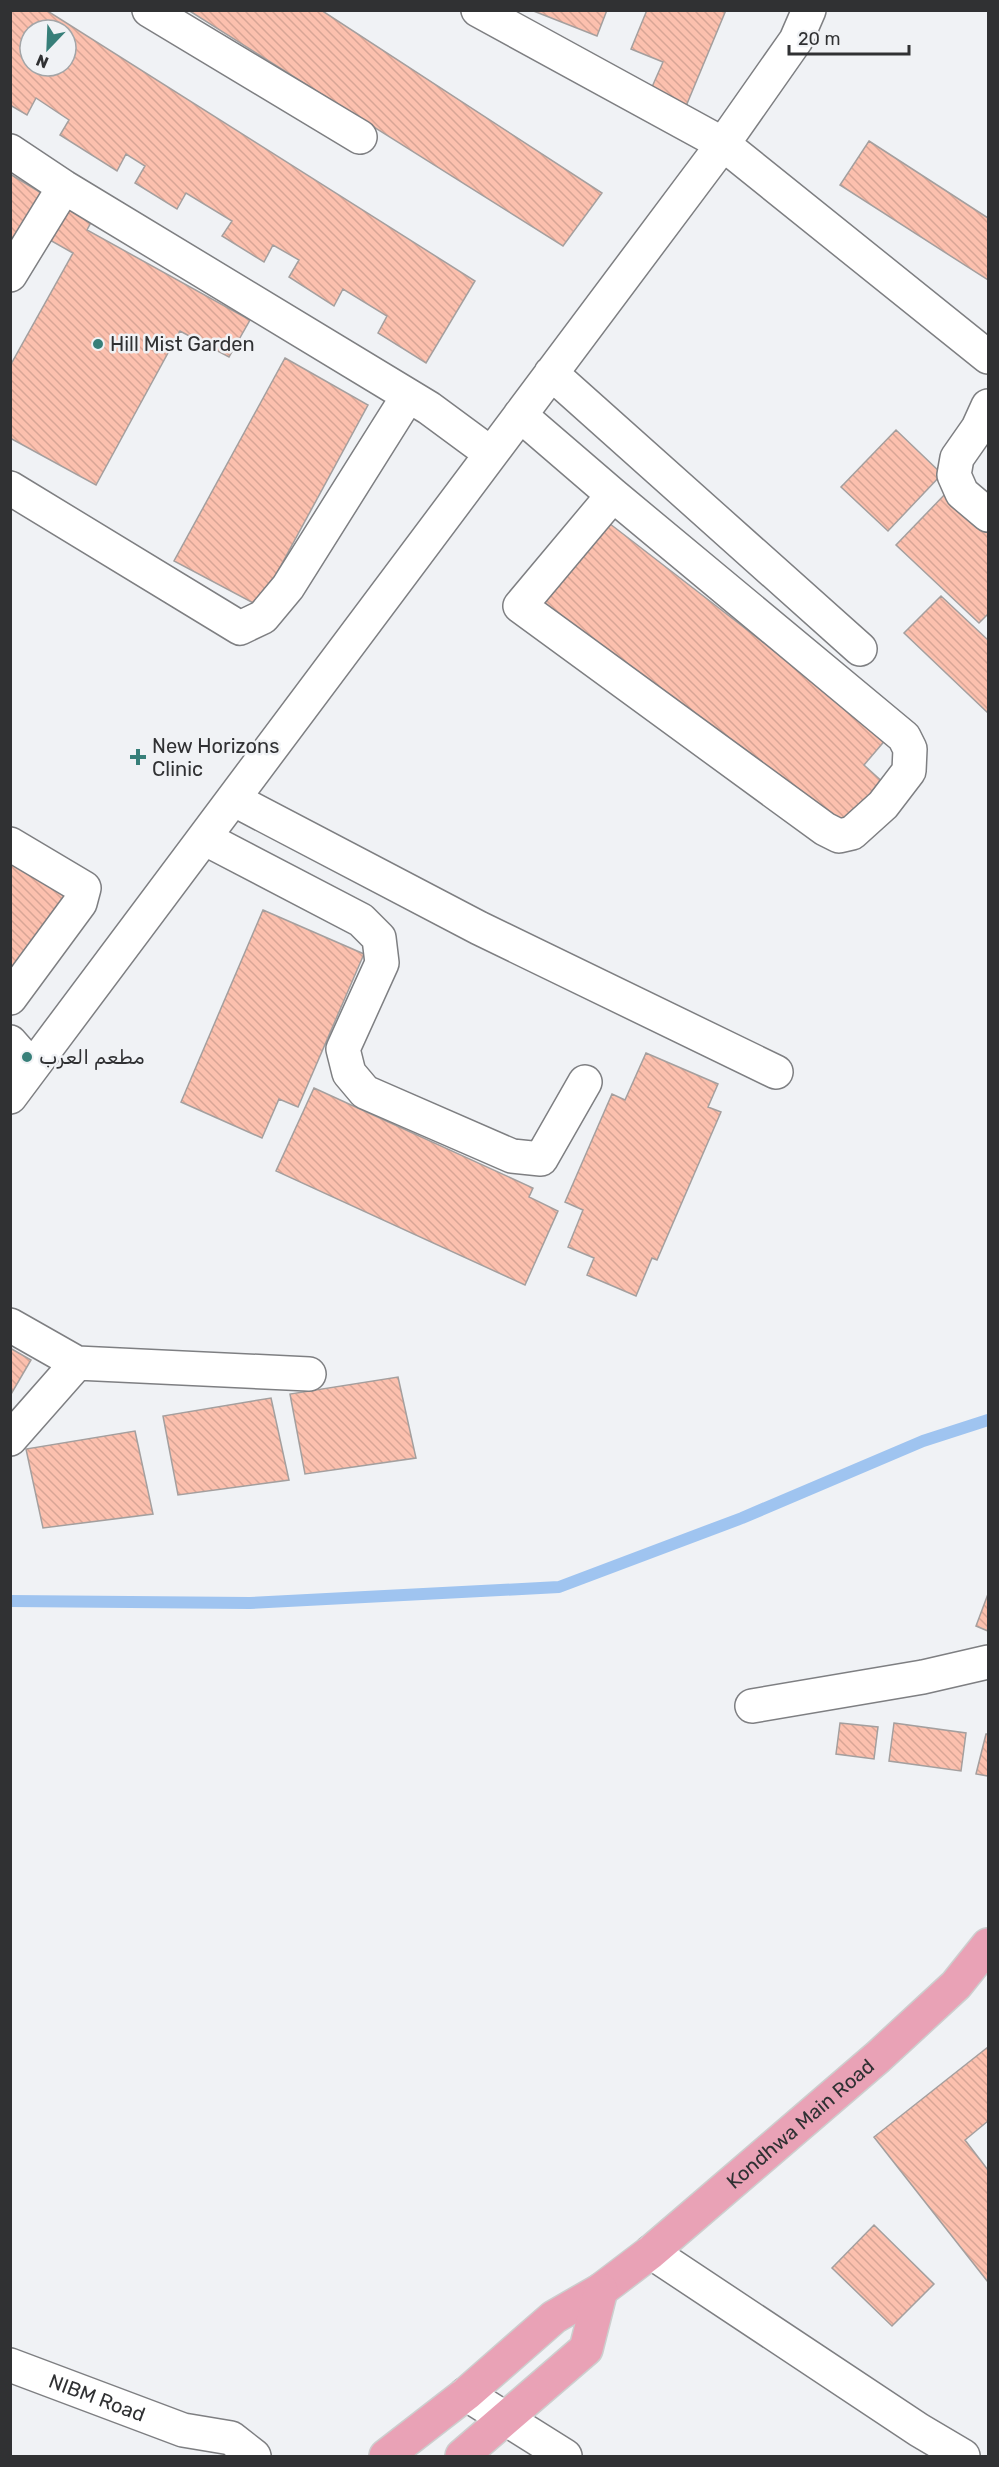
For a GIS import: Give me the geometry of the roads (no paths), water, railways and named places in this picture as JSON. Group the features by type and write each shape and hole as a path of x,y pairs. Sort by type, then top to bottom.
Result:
{"main road":[{"name":"Kondhwa Main Road","path":"387,2457 466,2394 554,2317 601,2290 651,2252 895,2041 956,1985 988,1945"},
{"path":"462,2457 586,2349 601,2290"}],"street":[{"path":"149,10 360,137"},
{"path":"478,10 723,144 988,357"},
{"path":"10,1097 723,144 796,40 809,10"},
{"path":"10,151 64,187 408,396 490,453"},
{"path":"10,276 64,187"},
{"path":"551,373 860,649"},
{"path":"10,488 240,628 263,617 288,587 408,396"},
{"path":"988,406 978,428 957,458 954,475 962,493 988,515"},
{"path":"520,415 904,737 910,749 909,771 883,805 852,833 839,836 825,829 520,606 613,495"},
{"path":"233,800 479,927 776,1072"},
{"path":"204,838 361,920 380,938 382,963 343,1049 349,1073 365,1092 512,1156 541,1159 585,1082"},
{"path":"10,844 84,888 80,903 10,998"},
{"path":"10,1042 32,1068"},
{"path":"10,1325 77,1364 309,1374"},
{"path":"10,1439 77,1364"},
{"path":"752,1706 923,1677 988,1662"},
{"path":"651,2252 963,2457"},
{"name":"NIBM Road","path":"10,2365 183,2430 231,2438 254,2457"},
{"path":"466,2394 565,2457"},
{"path":"183,2430 206,2457"}],"waterway":[{"path":"10,1601 250,1603 559,1587 742,1518 923,1441 988,1420"}],"place":[{"name":"Hill Mist Garden","path":"98,344"},
{"name":"New Horizons Clinic","path":"138,757"},
{"name":"مطعم العرب","path":"27,1057"}]}
